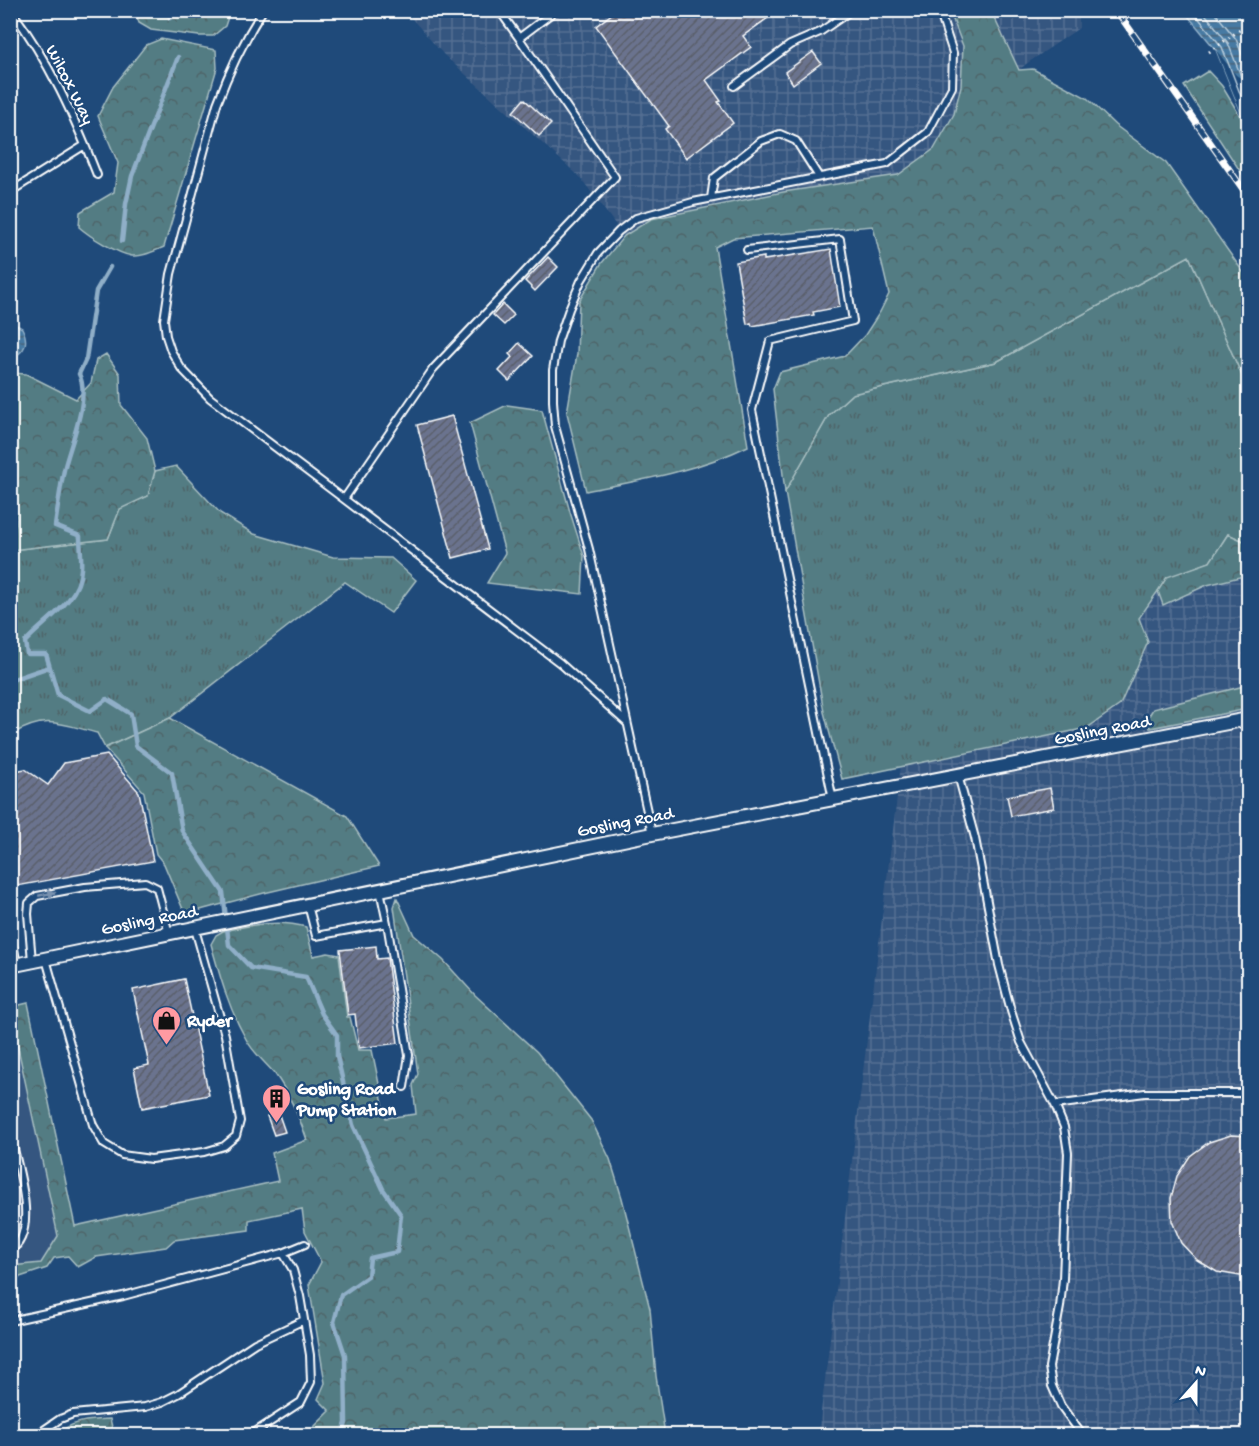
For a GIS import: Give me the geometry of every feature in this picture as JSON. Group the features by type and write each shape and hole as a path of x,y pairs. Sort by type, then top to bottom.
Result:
{"street":[{"name":"Gosling Road","path":"14,965 652,834 1248,719"}],"lane":[{"name":"Wilcox Way","path":"11,10 63,93 97,175"},
{"path":"263,10 227,76 217,104 171,274 164,320 171,351 181,368 210,398 560,663 627,723"},
{"path":"344,499 433,369 615,177 499,10"},
{"path":"519,38 556,10"},
{"path":"734,86 790,45 820,32 852,10"},
{"path":"652,834 589,549 555,426 554,370 558,341 569,309 581,281 598,253 636,218 711,198 887,164 928,132 952,87 953,53 939,10"},
{"path":"711,198 714,178 761,141 780,134 796,141 819,177"},
{"path":"10,192 85,145"},
{"path":"747,250 840,239 853,321 770,341 752,410 833,800"},
{"path":"958,775 975,838 999,965 1011,1011 1021,1042 1064,1126 1068,1153 1061,1298 1049,1367 1052,1386 1060,1406 1083,1436"},
{"path":"32,962 28,914 29,903 37,896 85,887 145,882 157,888 169,934"},
{"path":"380,890 409,1056 404,1087"},
{"path":"308,905 316,936 387,924"},
{"path":"46,959 93,1125 104,1144 122,1155 151,1159 204,1152 224,1146 236,1136 240,1121 225,1035 195,928"},
{"path":"10,931 14,965"},
{"path":"1055,1105 1145,1093 1248,1093"},
{"path":"10,1133 26,1211 23,1238 16,1248 10,1251"},
{"path":"10,1321 123,1296 305,1245"},
{"path":"249,1436 301,1402 311,1382 312,1369 304,1320 293,1270 283,1253"},
{"path":"35,1436 60,1419 73,1414 138,1408 162,1402 178,1394 255,1343 304,1320"}],"path":[{"path":"1209,52 1248,24"}],"shaded area":[{"path":"405,11 1079,11 1079,28 1026,64 934,149 898,175 783,192 651,218 624,236 580,177 444,55"},
{"path":"1248,572 1248,1435 818,1436 901,765 1087,728 1114,599"},
{"path":"10,1015 58,1236 41,1263 11,1266"}],"green space":[{"path":"135,11 230,11 225,26 213,36 199,36 151,30 139,23"},
{"path":"955,11 991,11 1019,70 1033,69 1087,98 1115,125 1166,163 1248,279 1248,389 1189,256 996,362 852,394 829,415 785,492 773,389 780,372 845,356 865,335 889,294 873,226 733,238 715,247 748,446 689,468 648,479 586,491 567,413 577,354 579,301 601,264 624,236 651,219 783,192 898,175 934,149 954,114 961,86 963,46 952,17"},
{"path":"161,39 216,50 217,68 164,247 144,255 132,256 104,244 79,227 80,212 114,192 118,163 98,116 113,87 146,45"},
{"path":"1208,71 1222,86 1248,129 1248,183 1184,86"},
{"path":"1189,256 1248,389 1248,543 1228,534 1210,562 1167,578 1139,618 1148,642 1120,705 1087,728 842,779 824,712 785,492 829,415 852,394 996,362"},
{"path":"106,354 120,374 121,405 147,438 155,471 148,496 120,509 108,539 11,550 11,536 14,534 17,518 10,494 11,373 26,374 76,399 91,383 96,360"},
{"path":"507,405 542,410 584,556 582,594 487,583 505,553 470,423"},
{"path":"176,466 220,513 254,534 333,557 391,558 416,580 391,613 345,582 170,718 105,748 97,733 63,724 34,725 11,735 11,550 108,539 120,508 148,496 155,471"},
{"path":"1228,534 1248,543 1248,575 1207,585 1163,605 1158,591 1167,577 1210,562"},
{"path":"1248,685 1248,709 1150,728 1148,717 1153,709"},
{"path":"170,718 347,816 379,866 185,914 164,864 156,854 144,792 105,748"},
{"path":"397,898 414,935 443,960 475,995 537,1052 591,1120 610,1159 650,1309 656,1376 664,1428 661,1435 312,1435 315,1426 330,1411 318,1399 325,1383 309,1285 321,1262 305,1231 302,1209 249,1220 249,1230 174,1240 166,1247 96,1257 78,1267 68,1256 54,1258 47,1268 11,1280 11,1266 41,1263 58,1236 11,1007 28,1003 75,1226 278,1181 272,1153 307,1140 285,1090 275,1074 252,1049 240,1028 226,993 211,944 216,935 223,931 244,927 285,923 306,927 313,956 328,953 339,955 347,1017 350,1017 358,1050 372,1050 386,1118 416,1114 413,1085 418,1074 394,907"},
{"path":"110,1419 114,1435 54,1435 80,1422"}],"water":[{"path":"1184,11 1248,11 1248,122 1243,117 1216,50"},
{"path":"11,322 22,328 26,342 23,350 11,358"}],"pier":[{"path":"1216,50 1236,75 1248,83 1248,122 1243,117"}],"building":[{"path":"617,10 779,10 743,36 751,47 706,80 733,123 686,158 665,129 669,126 596,26"},
{"path":"813,52 821,63 793,84 785,72"},
{"path":"524,99 551,124 539,136 513,112"},
{"path":"831,249 840,307 813,312 814,315 752,326 751,323 747,324 736,262 764,257 764,260"},
{"path":"548,257 558,267 535,291 525,281"},
{"path":"503,304 514,315 504,325 493,315"},
{"path":"519,343 533,356 509,381 499,371 512,357 509,354"},
{"path":"452,416 488,549 453,558 417,425"},
{"path":"107,755 139,792 153,861 17,886 10,849 10,772 25,769 48,785 64,763"},
{"path":"1050,788 1054,808 1011,816 1007,796"},
{"path":"376,946 377,959 387,958 398,1043 359,1048 355,1014 348,1015 340,950"},
{"path":"184,979 209,1095 142,1108 134,1068 149,1065 133,990"},
{"name":"Gosling Road Pump Station","path":"278,1112 285,1132 274,1135 267,1116"},
{"path":"1231,1135 1248,1136 1248,1275 1240,1276 1217,1272 1197,1260 1181,1243 1172,1221 1171,1198 1177,1176 1190,1156 1209,1142"}],"waterway":[{"path":"169,10 170,18"},
{"path":"122,241 132,176 178,57"},
{"path":"110,267 96,291 86,359 79,374 83,395 81,408 64,470 55,526 80,536 79,580 68,600 25,642 27,654 46,654 58,695 90,711 107,699 131,714 136,746 172,773 182,831 223,892 229,945 251,968 306,977 322,1014 337,1035 337,1056 353,1125 383,1189 401,1215 397,1252 370,1258 368,1276 341,1295 334,1322 345,1355 346,1423 342,1436"},
{"path":"10,685 14,679 49,667"}],"railway":[{"path":"1116,10 1248,196"}],"place":[{"name":"Ryder","path":"166,1046"},
{"name":"Gosling Road Pump Station","path":"276,1124"}]}
